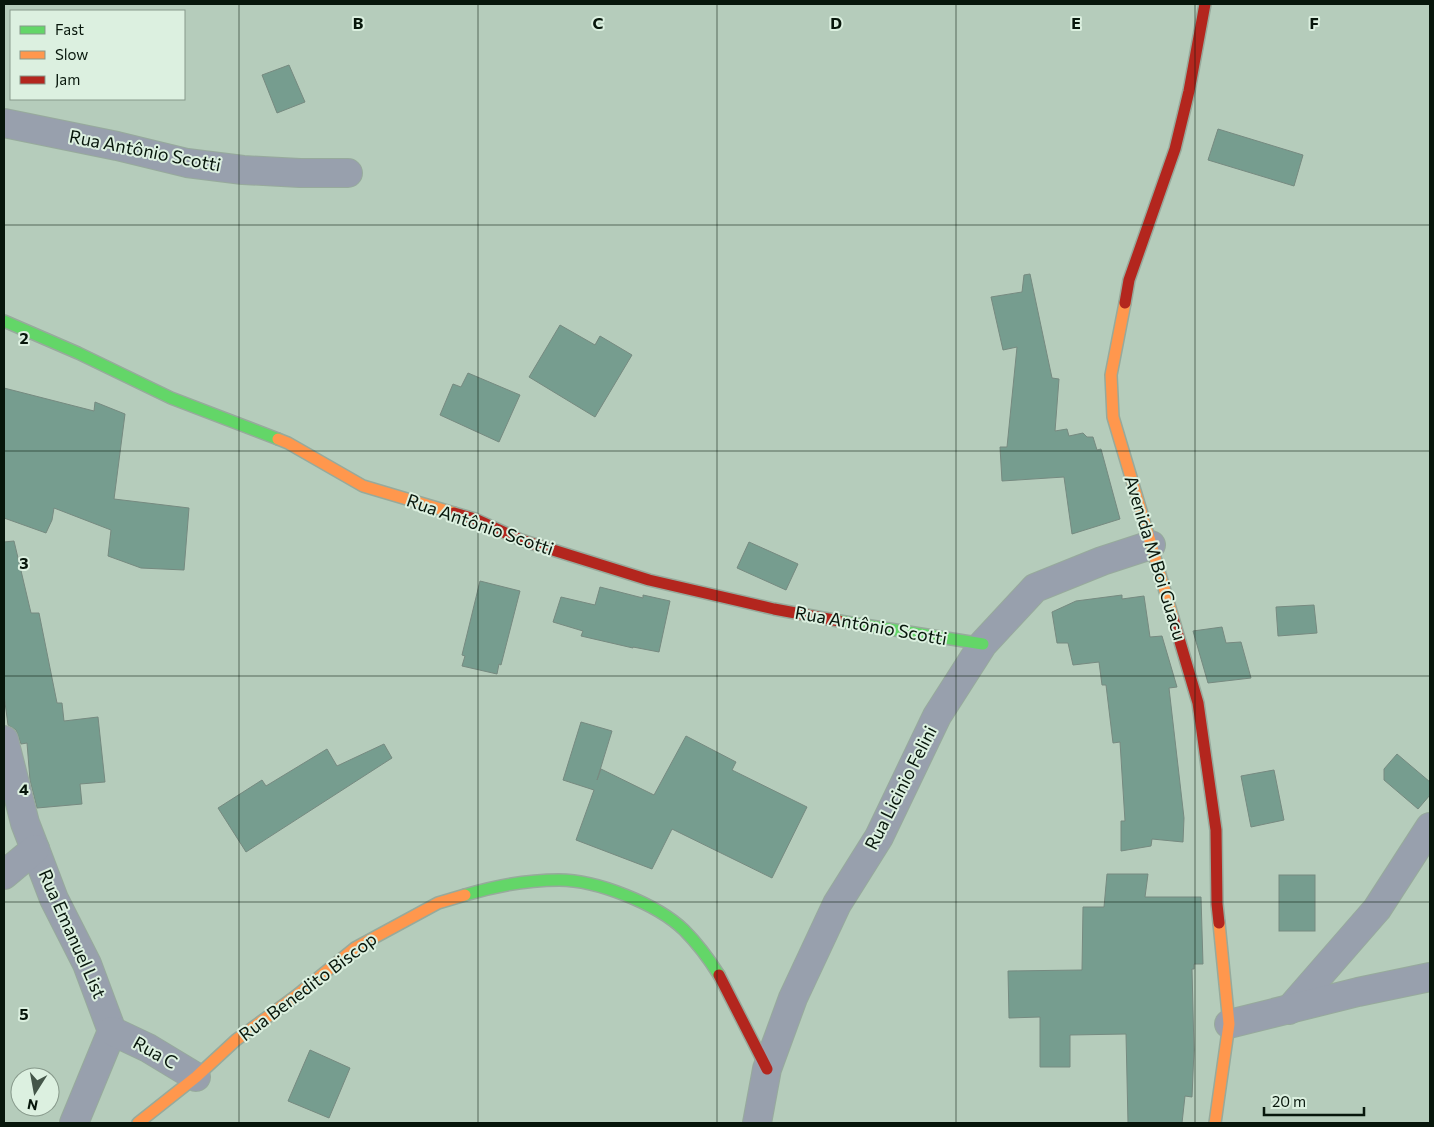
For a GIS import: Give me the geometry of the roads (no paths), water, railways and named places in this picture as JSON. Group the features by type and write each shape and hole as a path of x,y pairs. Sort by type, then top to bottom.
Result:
{"street":[{"name":"Avenida M Boi Guacu","path":"1206,4 1176,150 1129,280 1111,375 1113,417 1198,703 1216,830 1217,904 1229,1024 1215,1123"},
{"name":"Rua Antônio Scotti","path":"4,122 187,163 243,170 348,173"},
{"name":"Rua Antônio Scotti","path":"4,322 78,353 171,398 288,443 363,486 475,519 521,540 649,580 774,609 870,627 983,644"},
{"name":"Rua Licinio Felini","path":"757,1123 767,1069 793,998 837,904 879,837 937,716 983,644 1035,588 1102,561 1151,545"},
{"name":"Rua Emanuel List","path":"4,740 25,823 54,899 87,964 112,1030"},
{"path":"1289,1010 1377,909 1430,827"},
{"path":"4,875 35,849"},
{"name":"Rua Benedito Biscop","path":"138,1123 196,1077 236,1040 296,996 355,948 438,903 480,890 522,883 560,880 588,884 630,897 656,909 683,929 704,952 722,980 767,1069"},
{"path":"1229,1024 1430,977"},
{"path":"74,1123 112,1030"},
{"name":"Rua C","path":"112,1030 148,1048 196,1077"}]}
